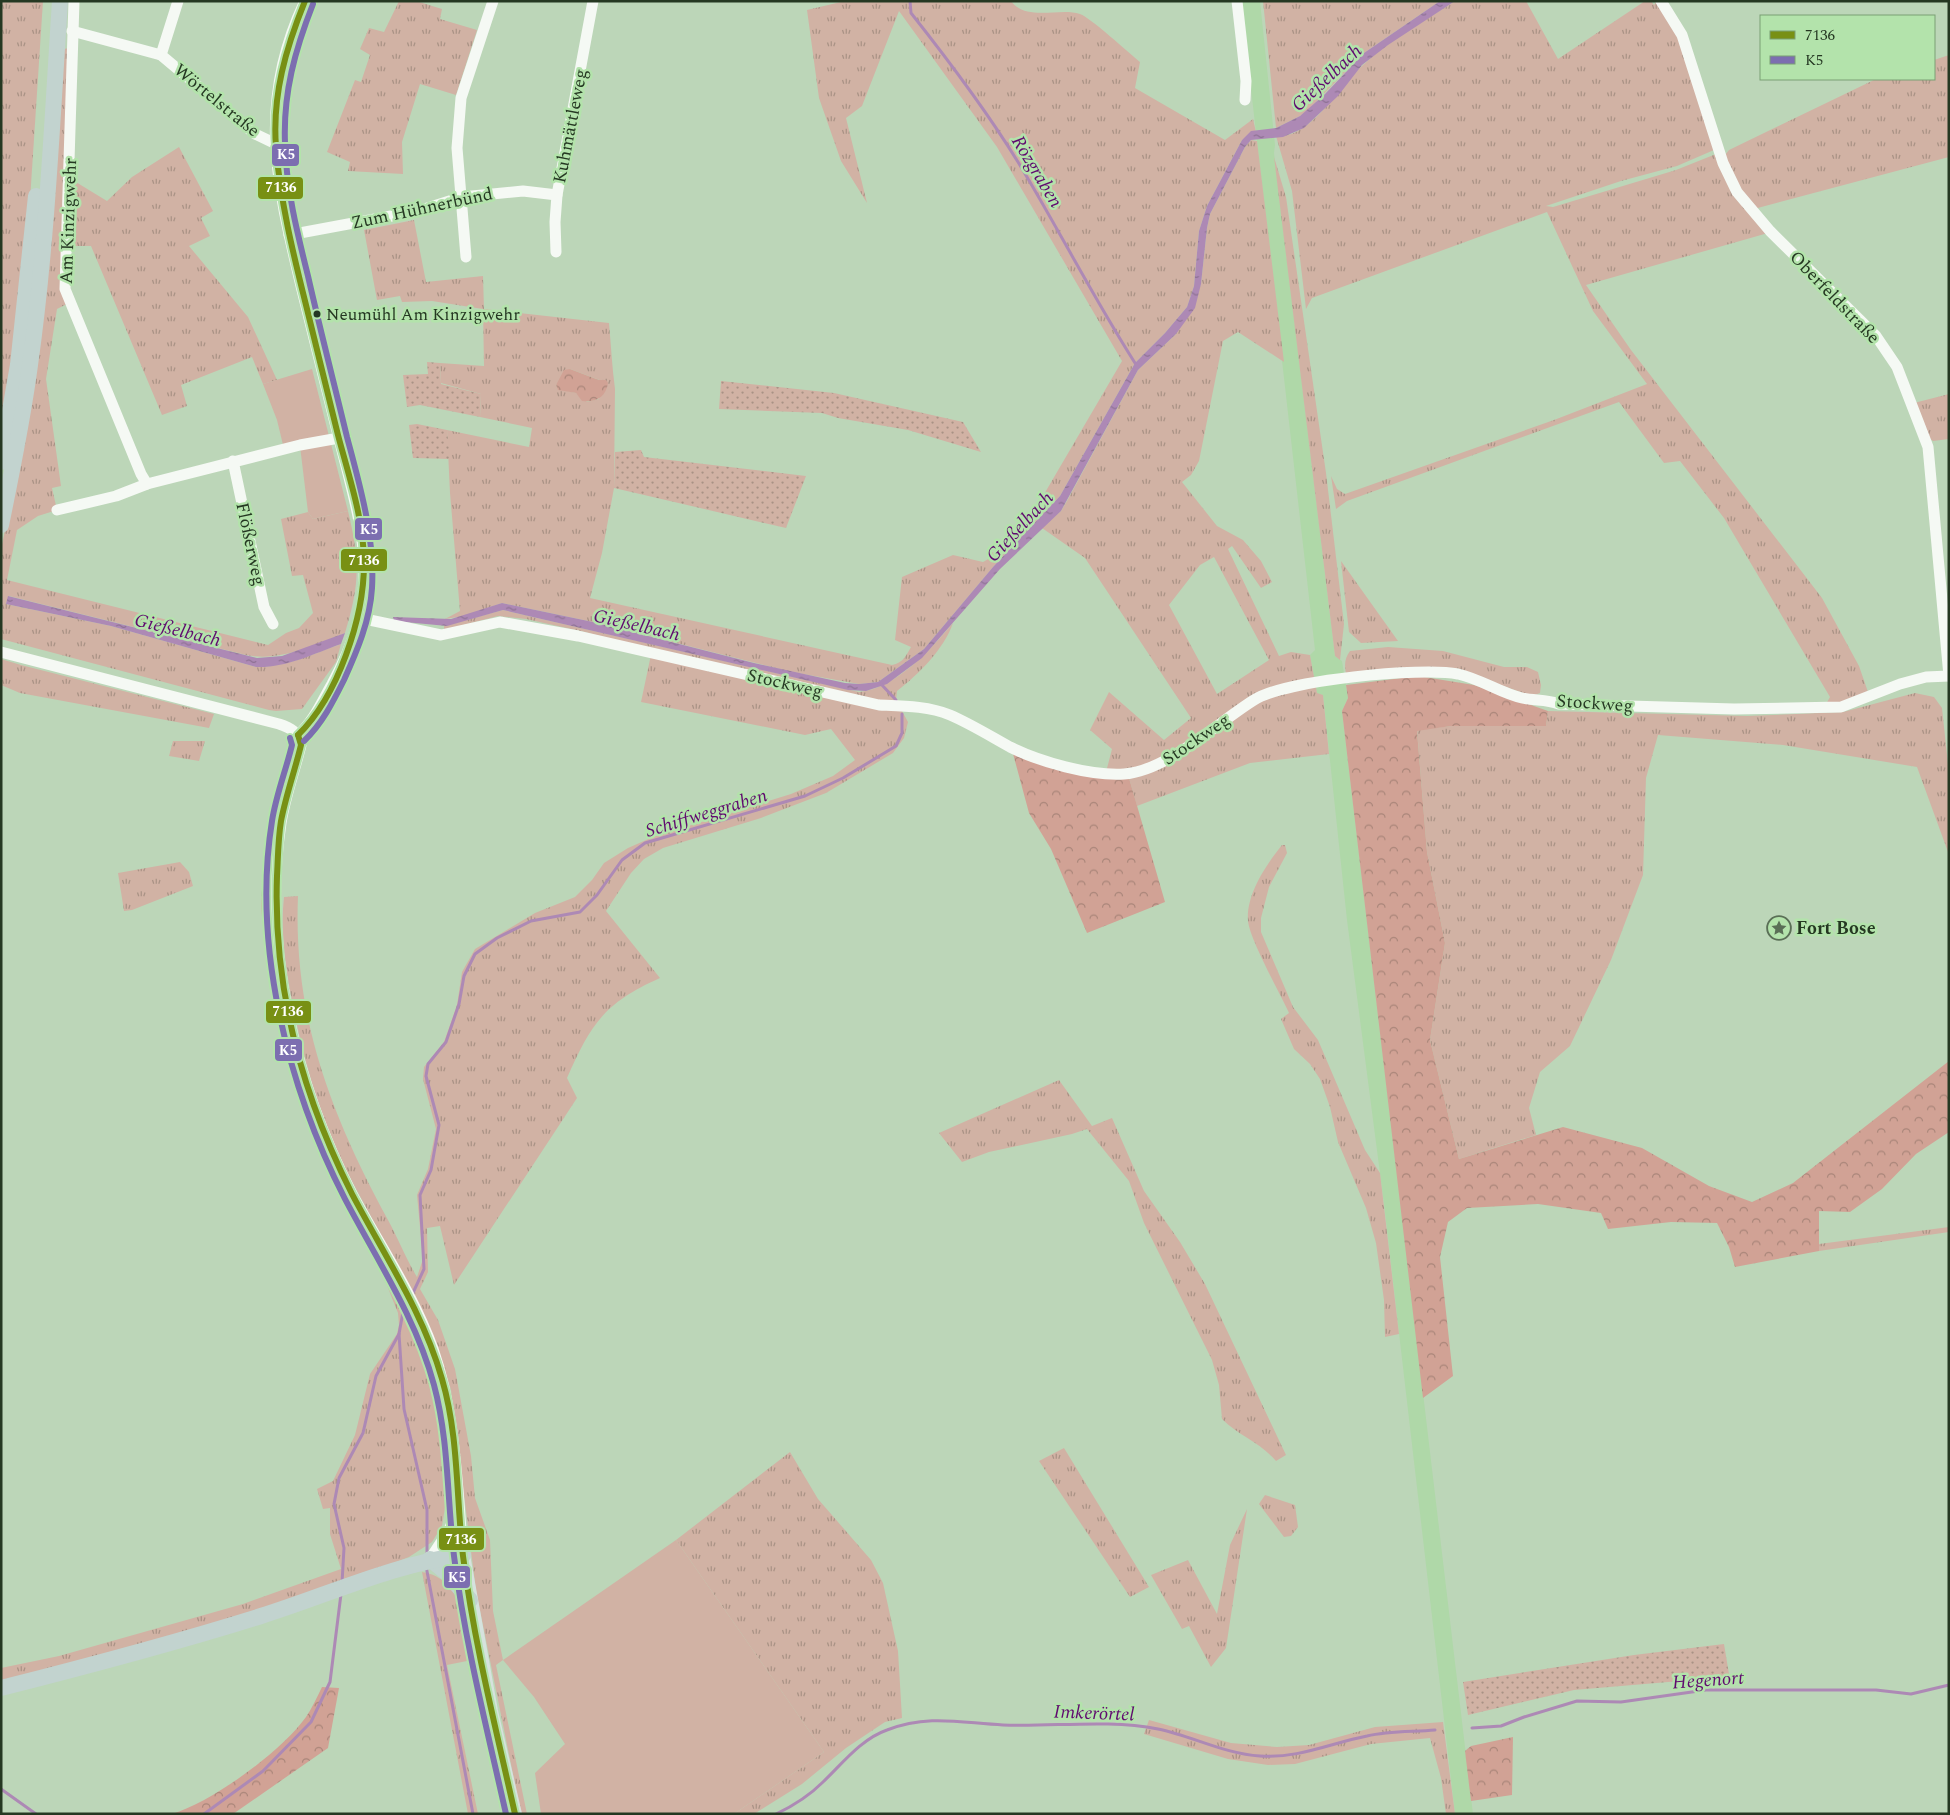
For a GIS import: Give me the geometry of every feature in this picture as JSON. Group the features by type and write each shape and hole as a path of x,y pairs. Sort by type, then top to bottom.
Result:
{"highway":[{"path":"1,462 18,365 30,265 49,1"},
{"path":"1,525 30,365 38,301 46,226 60,1"},
{"path":"1,1688 102,1663 261,1616 430,1559 463,1555"},
{"path":"430,1559 447,1573 470,1600"}],"main road":[{"path":"463,1555 492,1711 515,1814"}],"street":[{"path":"72,31 74,1"},
{"name":"Wörtelstraße","path":"161,55 178,1"},
{"path":"298,735 314,716 341,668 360,618 365,589 362,531 288,235 278,182 274,143 278,86 292,29 305,1"},
{"path":"466,257 457,148 461,98 493,1"},
{"name":"Kuhmättleweg","path":"556,252 555,222 557,195 593,1"},
{"path":"1237,1 1246,81 1245,100"},
{"name":"Oberfeldstraße","path":"1661,1 1682,35 1723,163 1737,192 1770,231 1876,336 1897,367 1928,447 1949,676"},
{"name":"Wörtelstraße","path":"72,31 161,55 255,134 274,143"},
{"name":"Am Kinzigwehr","path":"72,31 70,172 64,289 141,474 147,484"},
{"name":"Zum Hühnerbünd","path":"288,235 418,210 462,197 523,191 557,195"},
{"path":"57,510 116,496 147,484 233,461 339,438"},
{"name":"Flößerweg","path":"233,461 264,607 273,624"},
{"name":"Stockweg","path":"360,618 441,635 500,622 578,636 879,705 919,707 948,714 1015,749 1042,760 1087,771 1124,774 1157,765 1256,699 1293,686 1364,677 1431,671 1444,672 1472,678 1522,698 1548,700 1559,704 1734,709 1841,707 1900,684 1926,677 1949,676"},
{"path":"1,652 279,724 292,729 298,735 301,745 281,822 275,894 281,973 304,1072 330,1148 353,1194 415,1305 433,1350 447,1398 463,1555"},
{"path":"430,1559 449,1530 459,1506"}],"shaded area":[{"path":"1241,1 1260,1 1275,145 1274,153 1335,656 1342,661 1348,698 1342,711 1473,1814 1455,1814 1384,1204 1347,920 1323,695 1317,694 1310,655 1315,650"}],"green space":[{"path":"1,1 43,1 27,246 1,433"},
{"path":"399,1 416,1 442,9 440,19 477,30 456,95 420,84 402,142 403,174 348,171 350,162 327,152 355,80 361,82 370,55 360,49 369,28 384,32"},
{"path":"845,1 1011,1 1025,11 1072,12 1085,17 1140,62 1135,88 1225,140 1253,119 1256,132 1242,140 1207,206 1199,231 1194,286 1187,307 1165,333 1135,363 1060,496 993,567 924,649 878,682 859,684 792,672 593,622 502,603 464,616 445,619 460,611 450,493 447,430 529,447 532,428 480,417 481,394 441,383 440,363 484,366 483,309 432,301 402,302 400,296 377,300 364,230 414,220 426,282 483,276 484,309 609,323 615,389 614,488 602,553 590,598 892,665 902,661 911,647 895,640 902,577 953,555 983,562 990,558 991,552 1000,554 1009,538 1043,496 1122,361 997,147 899,11 862,106 846,118 867,203 841,161 819,98 807,10","holes":["570,369 602,381 599,399 587,402 576,393 558,389 556,385"]},
{"path":"1263,1 1440,1 1364,53 1309,109 1300,116 1276,128"},
{"path":"1455,1 1526,1 1558,59 1645,1 1651,1 1654,5 1657,1 1677,33 1714,150 1677,166 1621,181 1546,206 1553,207 1676,170 1716,154 1768,233 1586,285 1631,350 1822,598 1859,666 1868,692 1843,702 1826,704 1830,697 1724,518 1680,461 1664,463 1619,402 1347,501 1336,509 1331,476 1337,489 1345,494 1554,420 1647,384 1593,311 1547,212 1312,298 1306,309 1292,191 1276,136 1289,135 1313,120 1354,74 1373,56 1407,31"},
{"path":"69,48 66,176 107,201 132,177 179,147 213,211 201,218 210,236 189,246 248,317 277,380 263,384 252,357 181,385 187,406 162,415 91,246 67,246 69,303 57,309 46,379 61,486 52,488 57,510 38,516 17,530 7,580 268,645 286,633 299,628 313,613 303,575 292,576 281,519 308,512 313,519 348,511 355,544 356,586 345,633 297,651 259,657 9,596 6,604 111,626 256,667 278,665 310,656 341,644 336,662 302,709 269,710 1,639 1,549 27,428 64,49"},
{"path":"1949,55 1949,157 1754,209 1740,191 1725,155 1729,150 1874,80 1935,80 1935,60"},
{"path":"1251,140 1257,141 1284,362 1238,332 1223,341 1199,461 1191,475 1182,482 1217,526 1243,540 1261,561 1272,582 1261,588 1232,546 1228,549 1279,656 1291,652 1310,655 1317,693 1323,695 1329,754 1250,763 1137,806 1129,778 1105,776 1112,749 1090,730 1109,692 1164,740 1191,718 1085,558 1042,528 1061,511 1138,370 1176,334 1201,284 1210,214 1245,147","holes":["1214,557 1269,660 1217,694 1169,605 1200,565"]},
{"path":"1274,157 1286,197 1326,473 1344,624 1340,660 1335,656"},
{"path":"427,362 440,363 441,384 481,394 480,417 420,405 407,407 403,375 428,374"},
{"path":"312,369 348,511 313,519 308,512 300,446 284,449 277,420 263,384"},
{"path":"570,369 599,380 606,380 608,383 607,388 603,395 596,400 582,401 576,393 558,390 556,385 564,370"},
{"path":"721,381 834,393 963,422 981,452 908,430 838,418 822,413 719,409"},
{"path":"1949,394 1949,439 1933,441 1926,436 1914,403"},
{"path":"417,424 447,430 450,459 413,458 409,425"},
{"path":"641,450 644,457 806,476 786,528 614,488 615,452"},
{"path":"1341,561 1398,641 1361,643 1349,632"},
{"path":"503,610 859,692 886,684 899,676 923,655 953,623 944,642 930,660 897,691 896,700 908,722 904,738 893,753 826,793 761,818 663,848 644,859 631,873 606,911 660,978 641,987 612,1006 592,1029 567,1078 577,1098 454,1285 440,1226 427,1228 428,1272 420,1289 438,1320 455,1369 471,1456 475,1498 490,1540 493,1611 503,1660 496,1665 527,1814 521,1814 476,1591 451,1390 432,1336 408,1284 343,1163 317,1097 303,1052 288,979 283,937 284,897 298,896 298,940 302,983 309,1024 333,1103 349,1142 417,1277 423,1259 417,1195 428,1169 436,1129 423,1079 424,1067 444,1042 457,1005 462,972 475,949 535,913 575,897 592,880 604,863 628,848 653,837 791,794 833,776 855,760 831,729 805,735 641,702 652,650 585,632 526,619 498,616 444,630 444,626"},
{"path":"1388,647 1443,651 1504,667 1527,667 1538,672 1541,685 1540,693 1532,696 1475,676 1347,677 1345,663 1350,651"},
{"path":"1,659 214,714 209,728 20,693 1,685"},
{"path":"1418,676 1474,685 1548,711 1546,726 1451,726 1417,731 1427,852 1445,943 1430,1040 1459,1159 1563,1127 1642,1148 1709,1186 1752,1202 1793,1183 1949,1061 1949,1132 1916,1154 1882,1189 1850,1212 1819,1211 1819,1251 1735,1267 1729,1247 1717,1223 1671,1222 1608,1229 1601,1213 1538,1204 1467,1208 1448,1222 1440,1257 1453,1376 1423,1398 1342,711 1348,698 1346,685"},
{"path":"1915,693 1934,697 1942,708 1949,774 1949,903 1948,852 1917,767 1783,745 1658,735 1646,778 1643,875 1611,960 1570,1046 1540,1072 1529,1108 1536,1135 1459,1159 1430,1040 1445,943 1427,852 1417,730 1451,726 1546,726 1548,711 1747,716 1843,712"},
{"path":"173,741 205,741 199,761 169,756"},
{"path":"1012,750 1129,778 1165,902 1087,933 1051,849 1029,813"},
{"path":"1282,845 1285,845 1287,853 1269,887 1261,918 1261,932 1293,1007 1318,1040 1365,1150 1380,1173 1399,1334 1385,1337 1384,1300 1376,1243 1366,1208 1338,1142 1330,1107 1320,1079 1310,1064 1294,1049 1281,1019 1289,1013 1259,953 1250,930 1248,911 1254,890 1258,880"},
{"path":"264,853 273,853 269,915 270,936 284,1025 303,1093 325,1153 416,1325 440,1401 445,1437 448,1489 442,1526 432,1542 409,1557 368,1573 189,1633 1,1681 1,1668 59,1656 243,1604 341,1569 330,1534 330,1508 323,1509 317,1489 333,1481 355,1435 370,1374 397,1334 399,1325 398,1313 384,1278 316,1147 291,1071 266,959 261,906"},
{"path":"180,862 189,872 193,886 132,910 124,911 118,873"},
{"path":"1059,1080 1092,1126 1112,1118 1144,1191 1180,1242 1205,1284 1286,1455 1276,1461 1270,1454 1222,1419 1219,1385 1212,1360 1144,1223 1129,1181 1087,1129 989,1152 962,1162 939,1133"},
{"path":"1949,1227 1949,1232 1819,1251 1819,1244"},
{"path":"1064,1448 1149,1587 1130,1597 1039,1461"},
{"path":"790,1452 818,1499 871,1560 883,1583 898,1651 902,1718 885,1722 846,1748 802,1784 754,1814 734,1814 824,1752 676,1540"},
{"path":"1265,1495 1295,1505 1298,1527 1291,1536 1284,1537 1259,1504"},
{"path":"1247,1509 1226,1648 1211,1667 1189,1626 1182,1629 1151,1575 1188,1560 1217,1614 1230,1545"},
{"path":"676,1540 824,1752 734,1814 541,1814 535,1773 565,1744 534,1697 503,1660"},
{"path":"422,1572 436,1576 447,1584 462,1609 508,1814 502,1814 467,1661 447,1665 478,1814 468,1814"},
{"path":"1724,1644 1730,1680 1680,1681 1574,1690 1468,1715 1463,1682 1634,1655"},
{"path":"322,1687 339,1688 328,1748 233,1814 172,1814 206,1799 263,1760 295,1731 306,1717"},
{"path":"1149,1720 1231,1743 1277,1747 1309,1745 1375,1727 1443,1722 1455,1814 1446,1814 1441,1778 1430,1738 1371,1744 1295,1764 1268,1765 1228,1759 1144,1734"},
{"path":"1513,1737 1512,1795 1471,1801 1465,1751 1471,1746"}],"water":[{"path":"1440,1 1455,1 1388,45 1362,65 1338,96 1304,128 1283,137 1251,140 1245,147 1210,214 1201,284 1195,308 1176,334 1138,370 1061,511 1000,569 922,658 887,684 866,691 848,690 503,610 447,626 394,621 393,617 451,619 502,603 593,622 754,663 845,683 878,682 924,649 993,567 1060,496 1135,363 1165,333 1187,307 1194,286 1199,231 1207,206 1242,140 1251,131 1276,128 1300,116 1325,94 1364,53"},
{"path":"8,596 257,658 282,656 345,633 341,644 310,656 289,663 256,667 111,626 6,604"}],"waterway":[{"name":"Rözgraben","path":"910,1 911,13 967,86 1018,162 1135,363"},
{"path":"881,684 896,700"},
{"name":"Schiffweggraben","path":"412,1295 424,1269 420,1195 431,1170 439,1125 426,1076 428,1064 446,1042 459,1004 464,976 475,954 497,938 531,921 580,912 597,895 622,860 645,843 805,796 843,778 896,746 902,733 902,714"},
{"name":"Schiffweggraben","path":"409,1301 403,1312 399,1334 404,1409 427,1510 427,1555"},
{"path":"342,1583 344,1548 334,1504 339,1478 363,1433 376,1376 399,1334"},
{"name":"Schiffweggraben","path":"426,1566 473,1814"},
{"path":"204,1814 263,1771 311,1722 330,1682 341,1594"},
{"name":"Hegenort","path":"1472,1728 1501,1726 1577,1701 1621,1702 1706,1690 1876,1690 1911,1694 1949,1685"},
{"name":"Imkerörtel","path":"776,1814 795,1804 813,1791 869,1739 887,1730 917,1722 945,1721 1003,1725 1119,1724 1158,1729 1234,1752 1260,1756 1301,1753 1375,1734 1435,1730"},
{"path":"1,1789 36,1814"}],"transit line":[{"name":"7136","path":"298,735 312,719 325,699 346,655 359,608 364,563 359,515 296,266 278,167 275,128 278,90 286,54 305,1"},
{"name":"K5","path":"304,741 322,720 344,680 366,624 372,588 371,550 366,512 300,243 287,177 285,125 288,89 296,55 313,4"},
{"name":"7136","path":"298,735 301,745 281,821 277,876 280,959 294,1040 305,1079 334,1156 352,1194 414,1307 434,1354 442,1379 454,1445 463,1556 473,1621 515,1814"},
{"name":"K5","path":"290,738 292,745 272,821 267,869 267,917 271,966 280,1015 292,1064 307,1111 325,1156 345,1199 395,1290 417,1336 434,1385 445,1449 454,1556 464,1621 506,1814"}],"place":[{"name":"Neumühl Am Kinzigwehr","path":"317,314"},
{"name":"Fort Bose","path":"1779,928"}],"water label":[{"name":"Gießelbach","path":"1326,77"},
{"name":"Gießelbach","path":"1019,526"},
{"name":"Gießelbach","path":"637,624"},
{"name":"Gießelbach","path":"178,629"}]}
